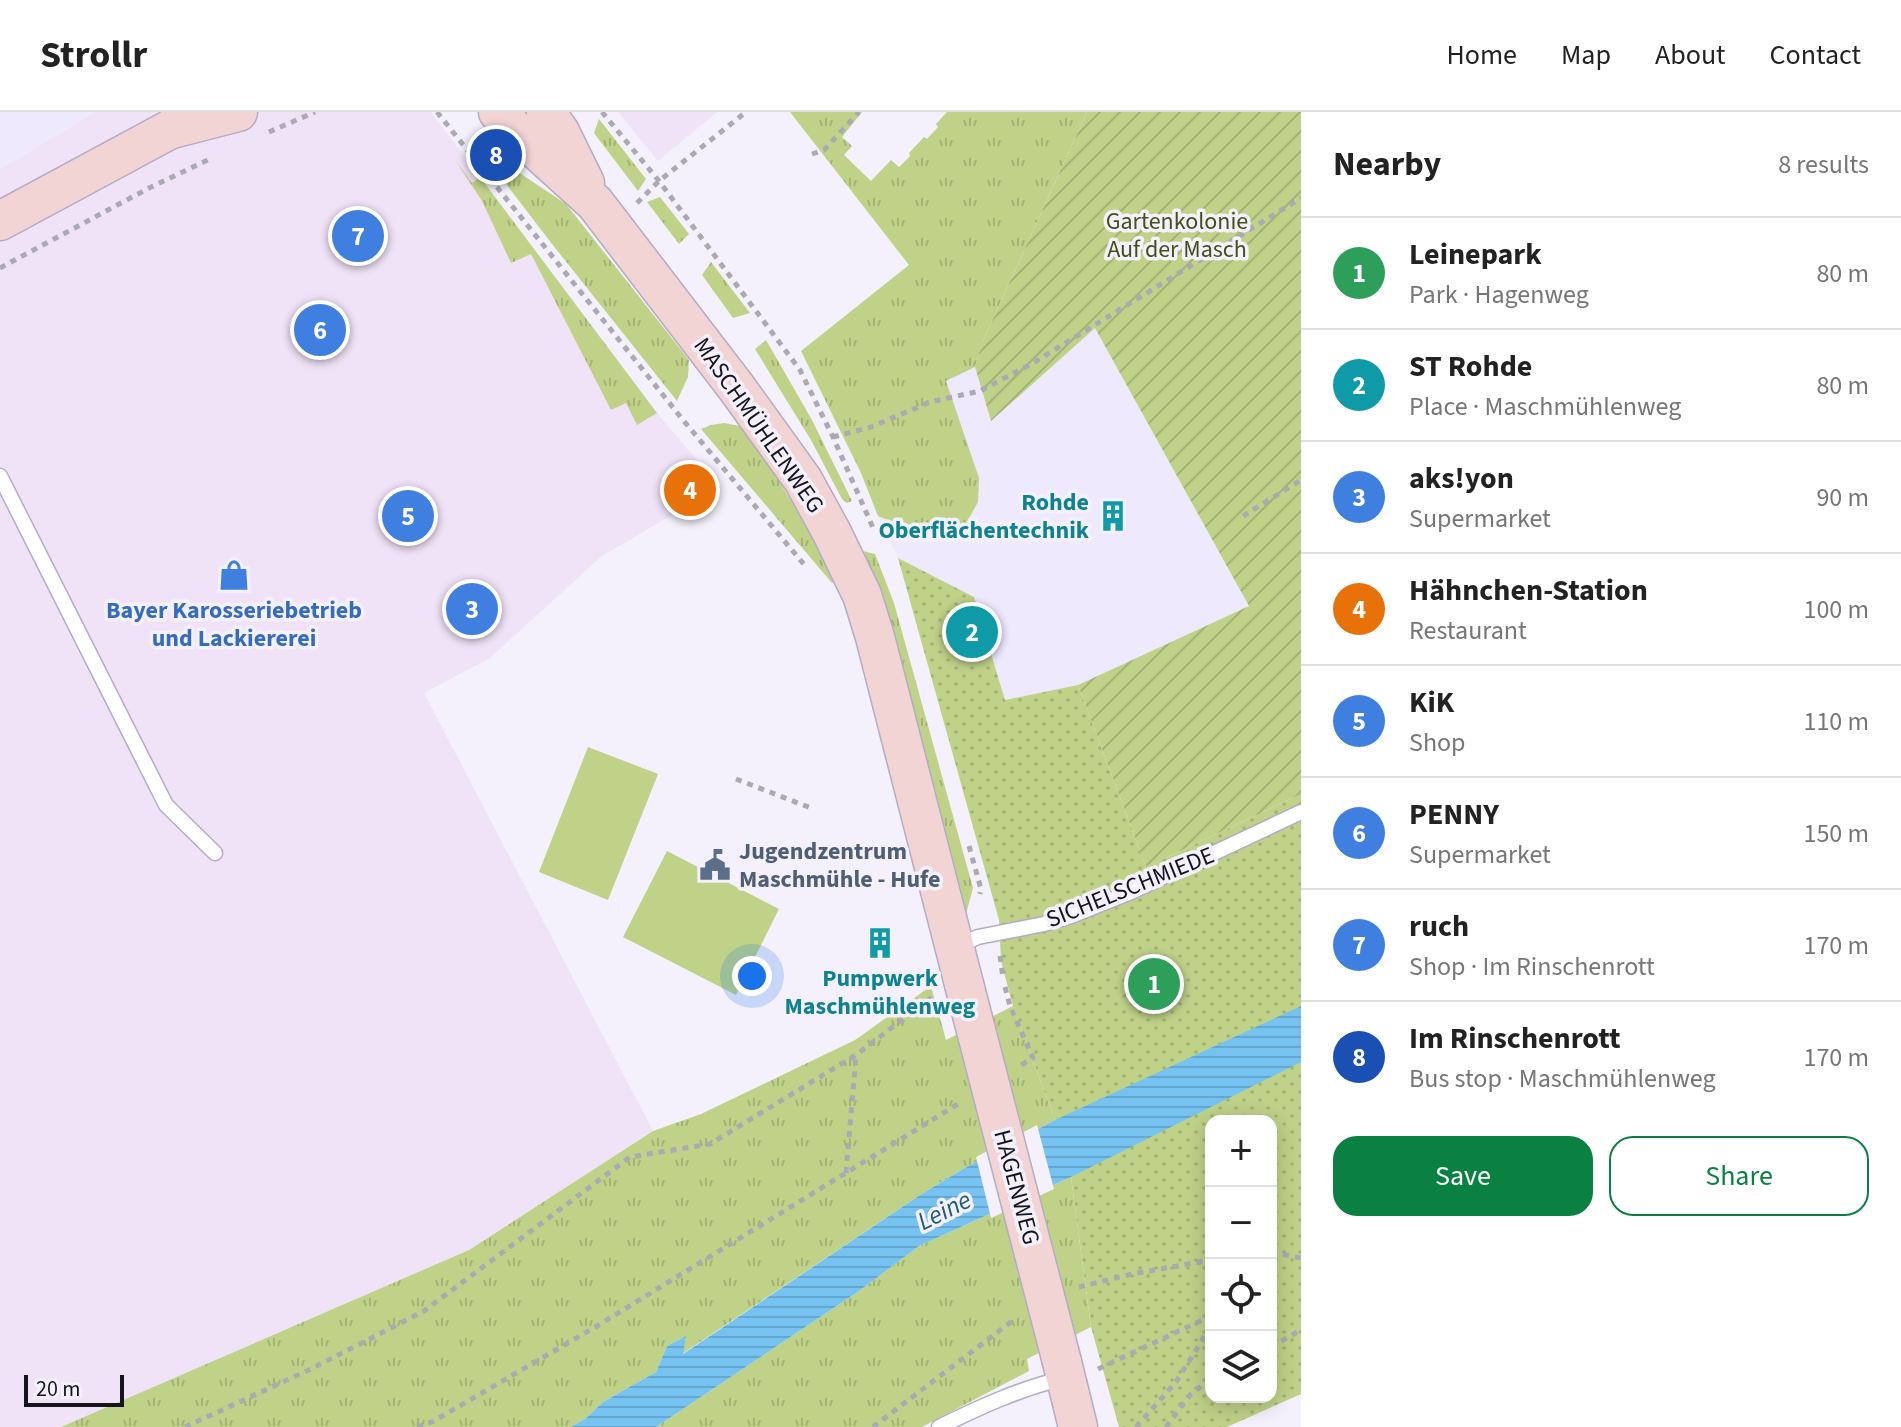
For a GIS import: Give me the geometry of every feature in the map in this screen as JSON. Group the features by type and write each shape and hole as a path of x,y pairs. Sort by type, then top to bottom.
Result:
{"street":[{"name":"MASCHMÜHLENWEG","path":"498,112 604,215 803,480 832,533 862,595 875,637 955,948"},
{"name":"MASCHMÜHLENWEG","path":"546,112 604,215"},
{"path":"0,221 181,121 248,124"},
{"name":"HAGENWEG","path":"955,948 1078,1427"}],"lane":[{"path":"0,476 166,805 215,853"},
{"name":"SICHELSCHMIEDE","path":"955,948 978,937 1071,916 1131,892 1301,812"},
{"path":"939,1427 1064,1370"}],"path":[{"path":"248,124 315,112"},
{"path":"437,112 683,420 813,575"},
{"path":"604,215 659,181 746,112"},
{"path":"812,154 824,150 859,112"},
{"path":"0,268 149,188 217,156"},
{"path":"833,437 871,427 930,402 980,391 1033,363 1301,198"},
{"path":"1243,516 1301,480"},
{"path":"736,779 811,808"},
{"path":"185,1427 311,1369 424,1311 630,1157 710,1144 856,1055 943,989 955,948"},
{"path":"1010,1006 1033,1058 1020,1066"},
{"path":"846,1173 856,1055"},
{"path":"417,1427 432,1422 597,1326 966,1099"},
{"path":"1277,1254 1301,1258"},
{"path":"1064,1370 1091,1372 1205,1319"},
{"path":"1277,1344 1301,1330"},
{"path":"1136,1427 1176,1382 1208,1331"},
{"path":"1166,1427 1190,1395 1205,1383"}],"shaded area":[{"path":"0,112 95,112 0,169"},
{"path":"95,112 431,112 657,413 720,487 602,556 490,658 424,693 653,1131 469,1250 61,1427 0,1427 0,169"},
{"path":"618,112 717,112 658,161"},
{"path":"1095,327 1249,606 1078,685 1005,700 974,597 898,558 878,516 930,538 979,478 946,381 975,367 991,420"}],"green space":[{"path":"790,112 862,112 842,137 852,146 844,155 871,181 891,160 899,167 924,137 927,139 938,127 936,124 947,112 1087,112 982,343 975,367 946,381 979,478 978,502 967,522 953,534 930,538 878,516 861,473 801,351 909,265"},
{"name":"Gartenkolonie Auf der Masch","path":"1087,112 1301,112 1301,794 1146,867 1078,685 1249,606 1095,328 991,421 975,367 982,343"},
{"path":"599,119 646,179 638,191 594,133"},
{"path":"454,158 472,183 480,177 657,413 637,425 626,403 611,410 531,254 511,263 482,201"},
{"path":"497,158 566,204 689,360 688,377 677,401 490,163"},
{"path":"660,197 689,234 679,244 647,202"},
{"path":"711,262 750,313 733,318 702,275"},
{"path":"766,340 812,420 852,501 847,503 842,499 811,440 755,349"},
{"path":"724,423 740,426 770,467 807,526 835,581 832,583 701,429"},
{"path":"859,550 875,554 894,603 973,888 966,914 900,660"},
{"path":"898,558 974,597 1005,700 1078,685 1146,867 1301,794 1301,1394 1227,1427 1119,1427 1091,1327 1071,1177 1055,1120 1013,1006 1001,961 999,920"},
{"path":"588,747 658,774 608,900 539,872"},
{"path":"667,851 779,909 736,995 623,937"},
{"path":"931,986 946,1040 1013,1006 1055,1120 920,1195 682,1354 686,1336 667,1346 656,1372 603,1402 571,1427 61,1427 469,1250 653,1131 701,1114 855,1040"},
{"path":"1071,1177 1091,1327 1027,1359 1029,1371 922,1427 656,1427 859,1291 919,1246"}],"water":[{"name":"Leine","path":"1301,1006 1301,1062 1071,1177 919,1246 859,1291 656,1427 571,1427 603,1402 656,1372 667,1346 686,1336 683,1354 963,1169 1055,1120"}],"pier":[{"path":"1037,1125 1054,1189 991,1218 976,1157"}],"place":[{"name":"Im Rinschenrott","path":"496,155"},
{"name":"ruch","path":"358,236"},
{"name":"PENNY","path":"320,330"},
{"name":"Hähnchen-Station","path":"690,490"},
{"name":"KiK","path":"408,516"},
{"name":"Rohde Oberflächentechnik","path":"1113,516"},
{"name":"Bayer Karosseriebetrieb und Lackiererei","path":"234,575"},
{"name":"aks!yon","path":"472,609"},
{"name":"ST Rohde","path":"972,632"},
{"name":"Jugendzentrum Maschmühle - Hufe","path":"715,865"},
{"name":"Pumpwerk Maschmühlenweg","path":"880,943"},
{"name":"Leinepark","path":"1154,984"}]}
